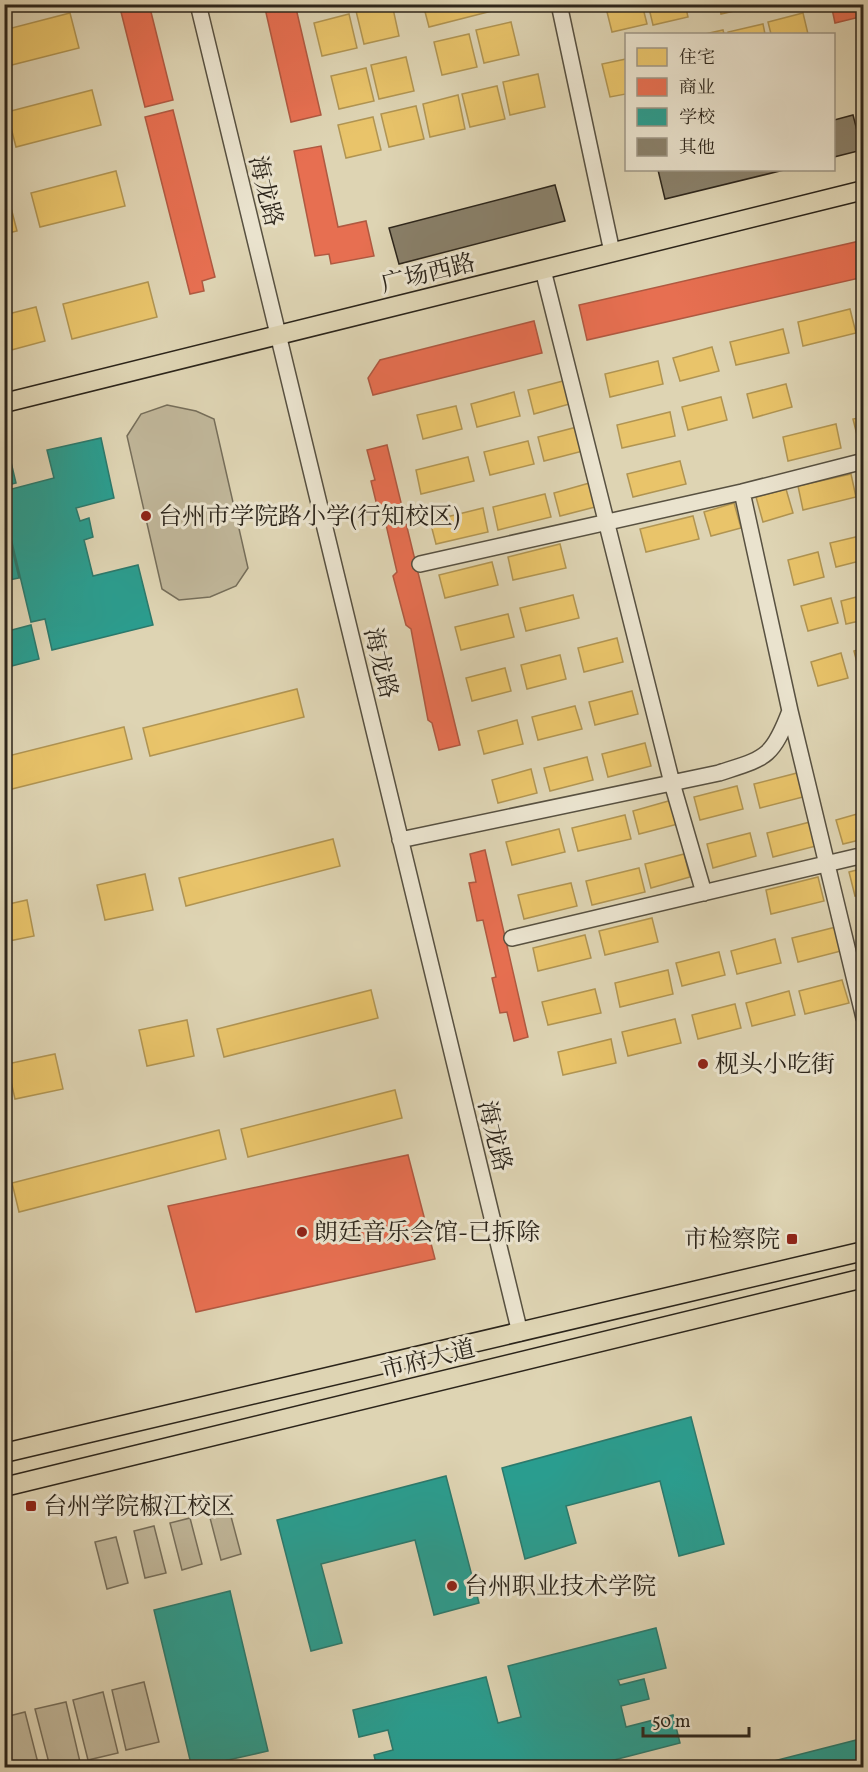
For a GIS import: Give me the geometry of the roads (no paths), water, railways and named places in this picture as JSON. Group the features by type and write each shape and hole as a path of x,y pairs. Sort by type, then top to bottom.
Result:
{"main road":[{"name":"广场西路","path":"4,403 864,190"},
{"name":"市府大道","path":"4,1454 864,1251"},
{"name":"市府大道","path":"4,1487 864,1278"},
{"path":"4,1441 60,1432 98,1432"}],"street":[{"name":"海龙路","path":"198,4 520,1333"},
{"path":"559,4 612,252"},
{"path":"543,270 672,783 704,893"},
{"path":"420,564 742,492 864,461"},
{"path":"742,492 790,711 864,1018"},
{"path":"400,840 719,773 762,759 780,738 790,711"},
{"path":"512,938 864,855"}],"place":[{"name":"台州市学院路小学(行知校区)","path":"146,516"},
{"name":"枧头小吃街","path":"703,1064"},
{"name":"朗廷音乐会馆-已拆除","path":"302,1232"},
{"name":"市检察院","path":"792,1239"},
{"name":"台州学院椒江校区","path":"31,1506"},
{"name":"台州职业技术学院","path":"452,1586"}]}
